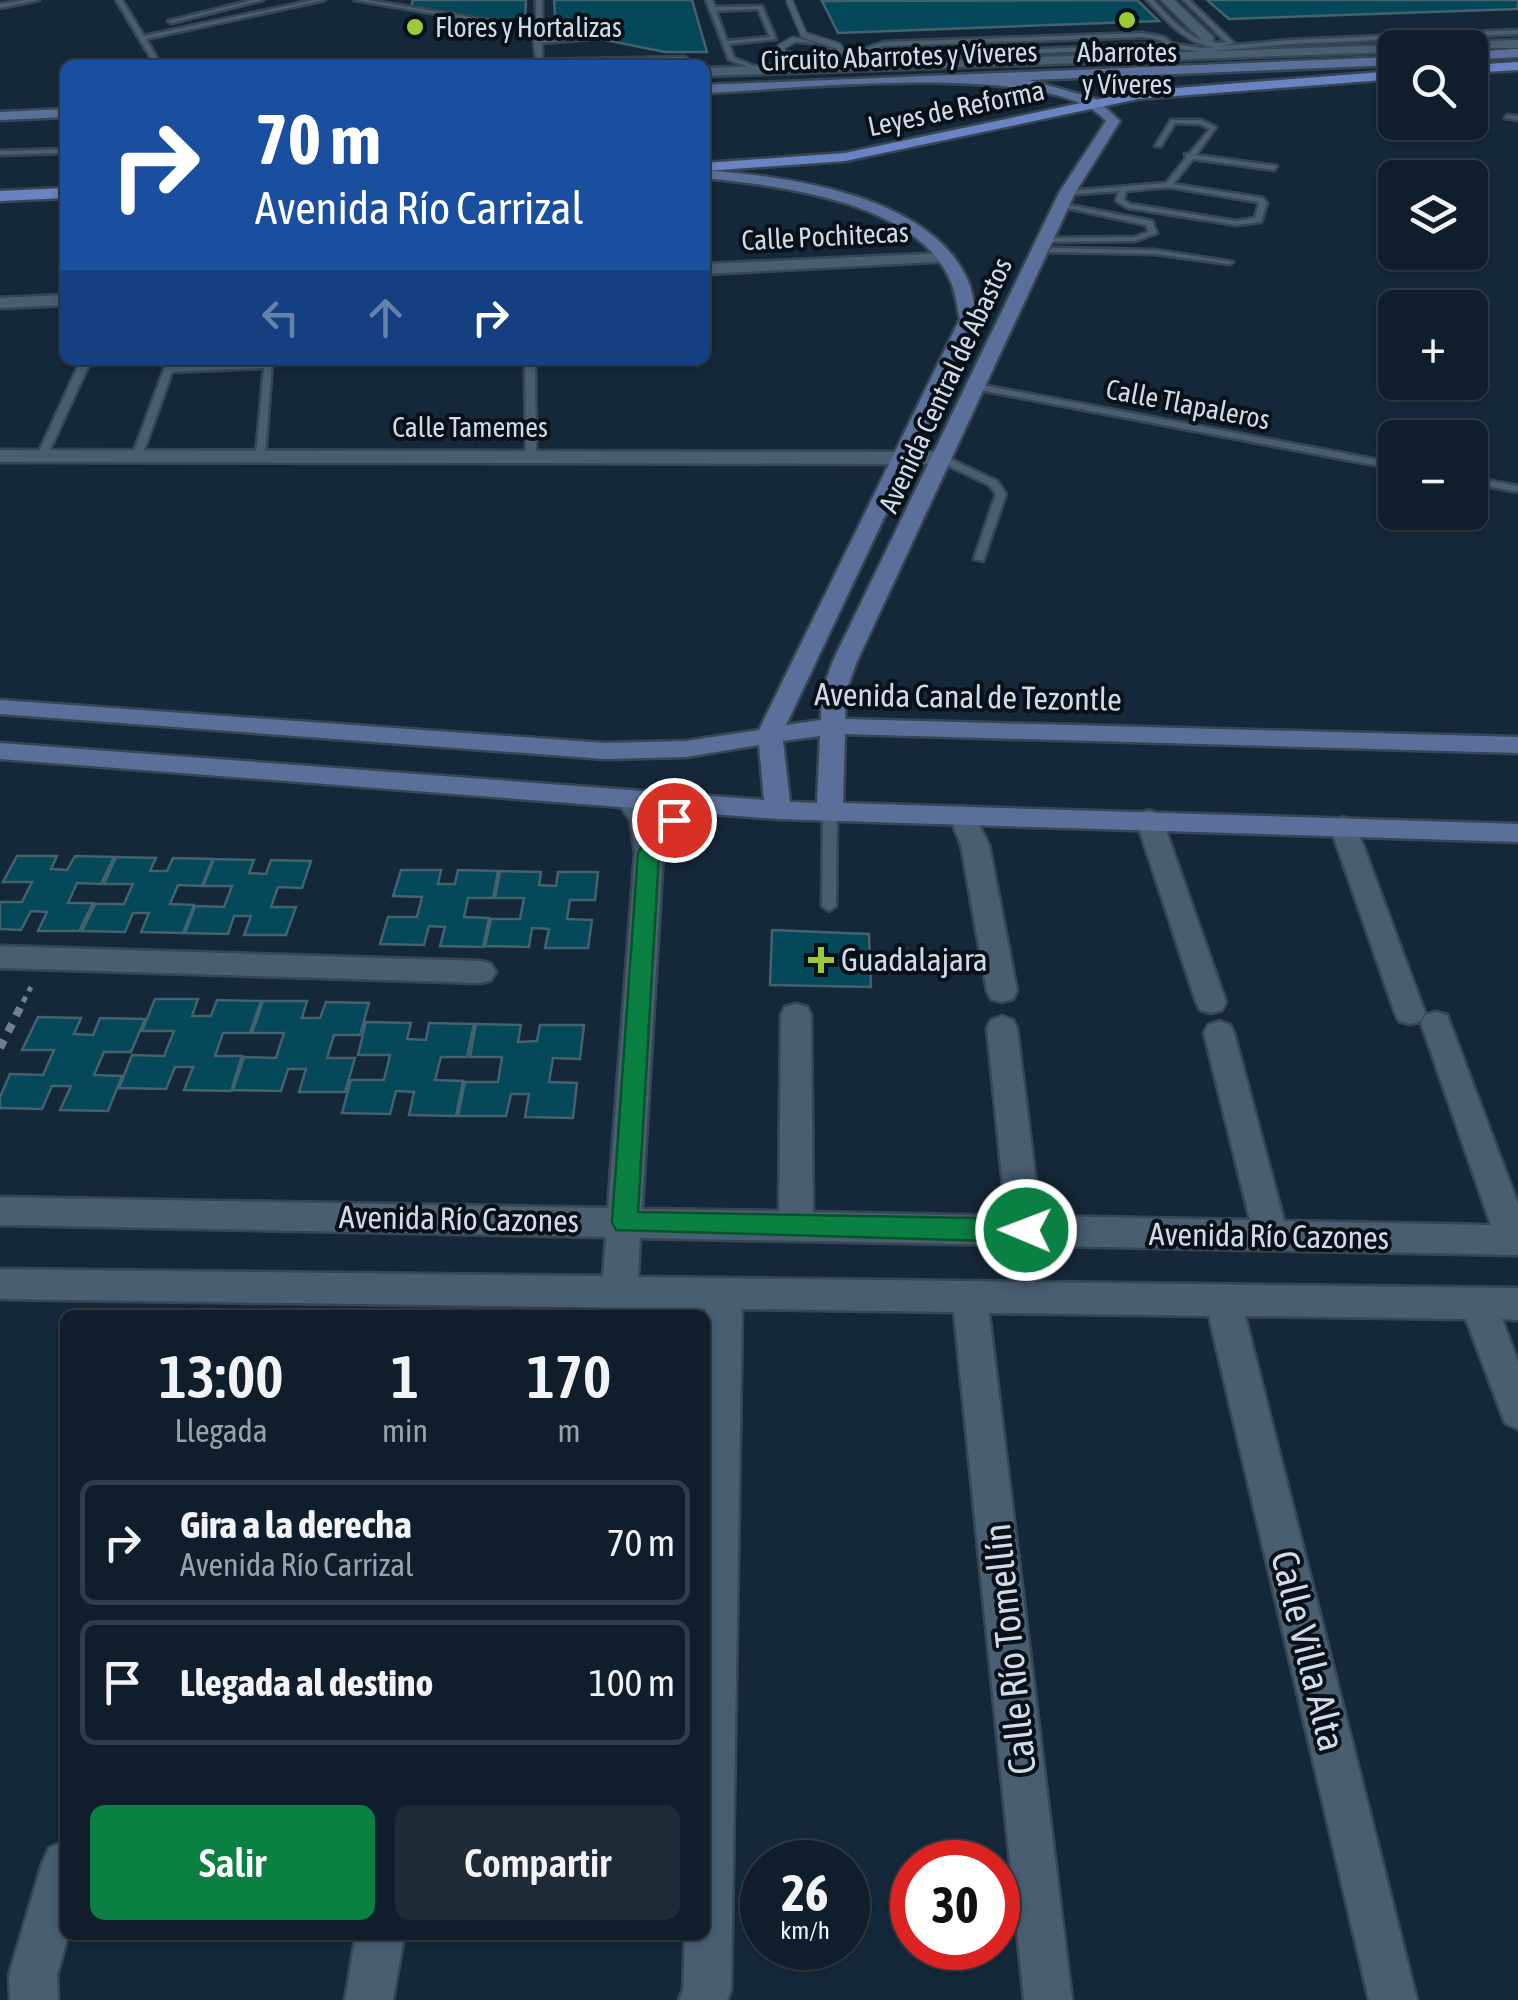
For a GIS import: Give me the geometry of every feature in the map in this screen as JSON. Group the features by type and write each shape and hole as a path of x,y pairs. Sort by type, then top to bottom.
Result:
{"main road":[{"path":"1488,55 1518,53"},
{"name":"Circuito Abarrotes y Víveres","path":"710,89 1378,62"},
{"path":"1488,68 1518,66"},
{"name":"Leyes de Reforma","path":"710,170 900,148 1138,95 1378,76"},
{"path":"990,78 1044,87 1090,103"},
{"name":"Avenida Central de Abastos","path":"830,812 834,692 845,661 972,386 1065,198 1114,121 1105,110 1090,103"},
{"path":"0,116 60,113"},
{"name":"Avenida Central de Abastos","path":"710,171 816,190 886,214 926,236 947,258 967,295 969,319 770,733"},
{"path":"0,196 60,193"},
{"name":"Avenida Canal de Tezontle","path":"0,707 605,750 686,749 832,726 1518,744"},
{"path":"770,733 778,810"},
{"path":"0,751 778,810 1518,833"}],"street":[{"path":"1168,0 1209,40"},
{"path":"1488,45 1518,44"},
{"path":"710,72 847,67 869,62 1378,48"},
{"name":"Calle Pochitecas","path":"710,269 947,258"},
{"path":"0,302 60,300"},
{"name":"Calle Tamemes","path":"0,456 531,454 940,458"},
{"path":"618,1293 649,852 643,819 630,801"},
{"path":"649,852 674,820 704,806"},
{"path":"962,815 975,846 1002,992"},
{"path":"1149,819 1215,1018 1270,1236"},
{"path":"1343,826 1516,1240"},
{"path":"0,957 481,972"},
{"path":"796,1015 796,1227"},
{"path":"1002,1028 1026,1230"},
{"name":"Avenida Río Cazones","path":"0,1211 1516,1240"},
{"name":"Avenida Río Cazones","path":"0,1284 225,1302 482,1303 618,1293 1518,1304"},
{"path":"710,1867 724,1295"},
{"name":"Calle Río Tomellín","path":"970,1299 1048,2000"},
{"name":"Calle Villa Alta","path":"1224,1303 1394,2000"},
{"path":"1478,1304 1518,1411"},
{"path":"34,2000 33,1976 60,1882"},
{"path":"369,2000 379,1940"},
{"path":"703,2000 707,1990 708,1940"}],"lane":[{"path":"0,6 36,0"},
{"path":"119,0 155,60"},
{"path":"171,22 260,0"},
{"path":"143,38 322,0"},
{"path":"356,0 538,30"},
{"path":"538,60 540,0"},
{"path":"711,5 726,0"},
{"path":"790,0 804,35 838,46 841,50 835,56 815,59 784,54 780,47 793,40 829,43 847,67"},
{"path":"1150,0 1195,44 1216,48 1231,43 1186,0"},
{"path":"711,5 731,60 760,70"},
{"path":"711,5 760,7 774,38 724,43"},
{"path":"1171,46 1162,38 1143,35 884,44 864,50 869,62 1171,46 1216,50 1291,42 1518,32"},
{"path":"537,41 587,39"},
{"path":"537,53 644,50"},
{"path":"1507,116 1518,118"},
{"path":"1158,144 1173,121 1214,128 1168,184"},
{"path":"0,153 60,151"},
{"path":"1188,156 1274,168"},
{"path":"1065,198 1122,190 1168,184 1263,203 1258,220 1236,224 1128,206 1120,200 1122,190"},
{"path":"1042,245 1136,239 1153,233 1150,223 1065,198"},
{"path":"1042,245 1156,252 1229,262"},
{"path":"42,456 84,365"},
{"path":"137,456 168,369 269,365 261,455"},
{"path":"530,365 531,454"},
{"name":"Calle Tlapaleros","path":"972,386 1378,463"},
{"path":"940,458 993,482 1001,494 979,559"},
{"path":"1488,483 1518,489"},
{"path":"829,906 830,812"}],"path":[{"path":"0,1048 46,958"}],"building":[{"path":"413,0 526,0 525,26 411,7"},
{"path":"554,0 692,0 707,52 665,52 556,30"},
{"path":"1137,0 1159,21 838,33 822,1"},
{"path":"1207,0 1518,0 1518,9 1229,19"},
{"path":"17,856 57,856 51,869 67,870 75,856 114,857 101,884 77,883 68,903 93,903 79,931 38,931 47,912 31,911 21,930 0,929 0,902 22,902 32,882 3,882"},
{"path":"116,857 156,858 150,871 167,871 173,858 213,859 202,886 178,885 170,904 194,905 183,933 141,932 149,913 133,913 125,932 82,931 95,904 124,904 133,884 104,884"},
{"path":"214,859 254,860 249,873 266,874 271,860 311,861 302,888 278,887 271,907 296,907 286,935 244,935 251,916 234,916 228,934 185,933 195,906 224,907 232,886 203,886"},
{"path":"401,870 441,870 438,884 455,884 458,870 498,871 493,898 468,898 464,917 489,918 483,947 440,946 445,927 429,926 424,945 380,944 388,917 417,917 422,897 393,896"},
{"path":"500,871 541,872 539,885 556,886 558,872 598,872 595,900 570,900 567,919 592,920 588,948 545,948 549,929 532,928 529,947 485,946 491,919 520,919 524,898 495,898"},
{"name":"Guadalajara","path":"772,930 869,934 871,987 770,985"},
{"path":"155,999 198,999 192,1016 211,1016 217,1000 261,1001 250,1033 223,1033 215,1056 242,1056 231,1091 184,1090 193,1067 175,1067 166,1089 119,1088 132,1055 164,1056 174,1031 142,1031"},
{"path":"263,1001 307,1001 302,1018 320,1018 326,1002 369,1003 360,1035 334,1035 327,1058 355,1058 345,1092 299,1092 306,1069 288,1069 281,1091 233,1090 244,1057 276,1058 284,1033 252,1033"},
{"path":"38,1017 81,1018 74,1034 93,1035 100,1018 145,1019 131,1052 104,1052 94,1075 122,1076 108,1111 60,1110 71,1086 52,1086 42,1109 0,1108 0,1097 10,1074 43,1075 54,1050 22,1050"},
{"path":"366,1022 411,1023 407,1039 426,1040 429,1023 474,1024 467,1057 441,1057 435,1080 463,1081 456,1116 409,1115 414,1092 396,1091 390,1114 342,1113 351,1080 384,1080 390,1055 358,1055"},
{"path":"476,1024 521,1025 518,1042 537,1041 540,1025 584,1025 580,1059 553,1058 549,1082 577,1083 573,1118 525,1117 529,1094 511,1094 506,1116 458,1116 465,1082 498,1082 502,1057 470,1057"}],"place":[{"name":"Abarrotes y Víveres","path":"1127,20"},
{"name":"Flores y Hortalizas","path":"415,27"},
{"name":"Guadalajara","path":"821,960"}],"route":[{"path":"674,820 649,852 625,1222 1026,1230"}]}
